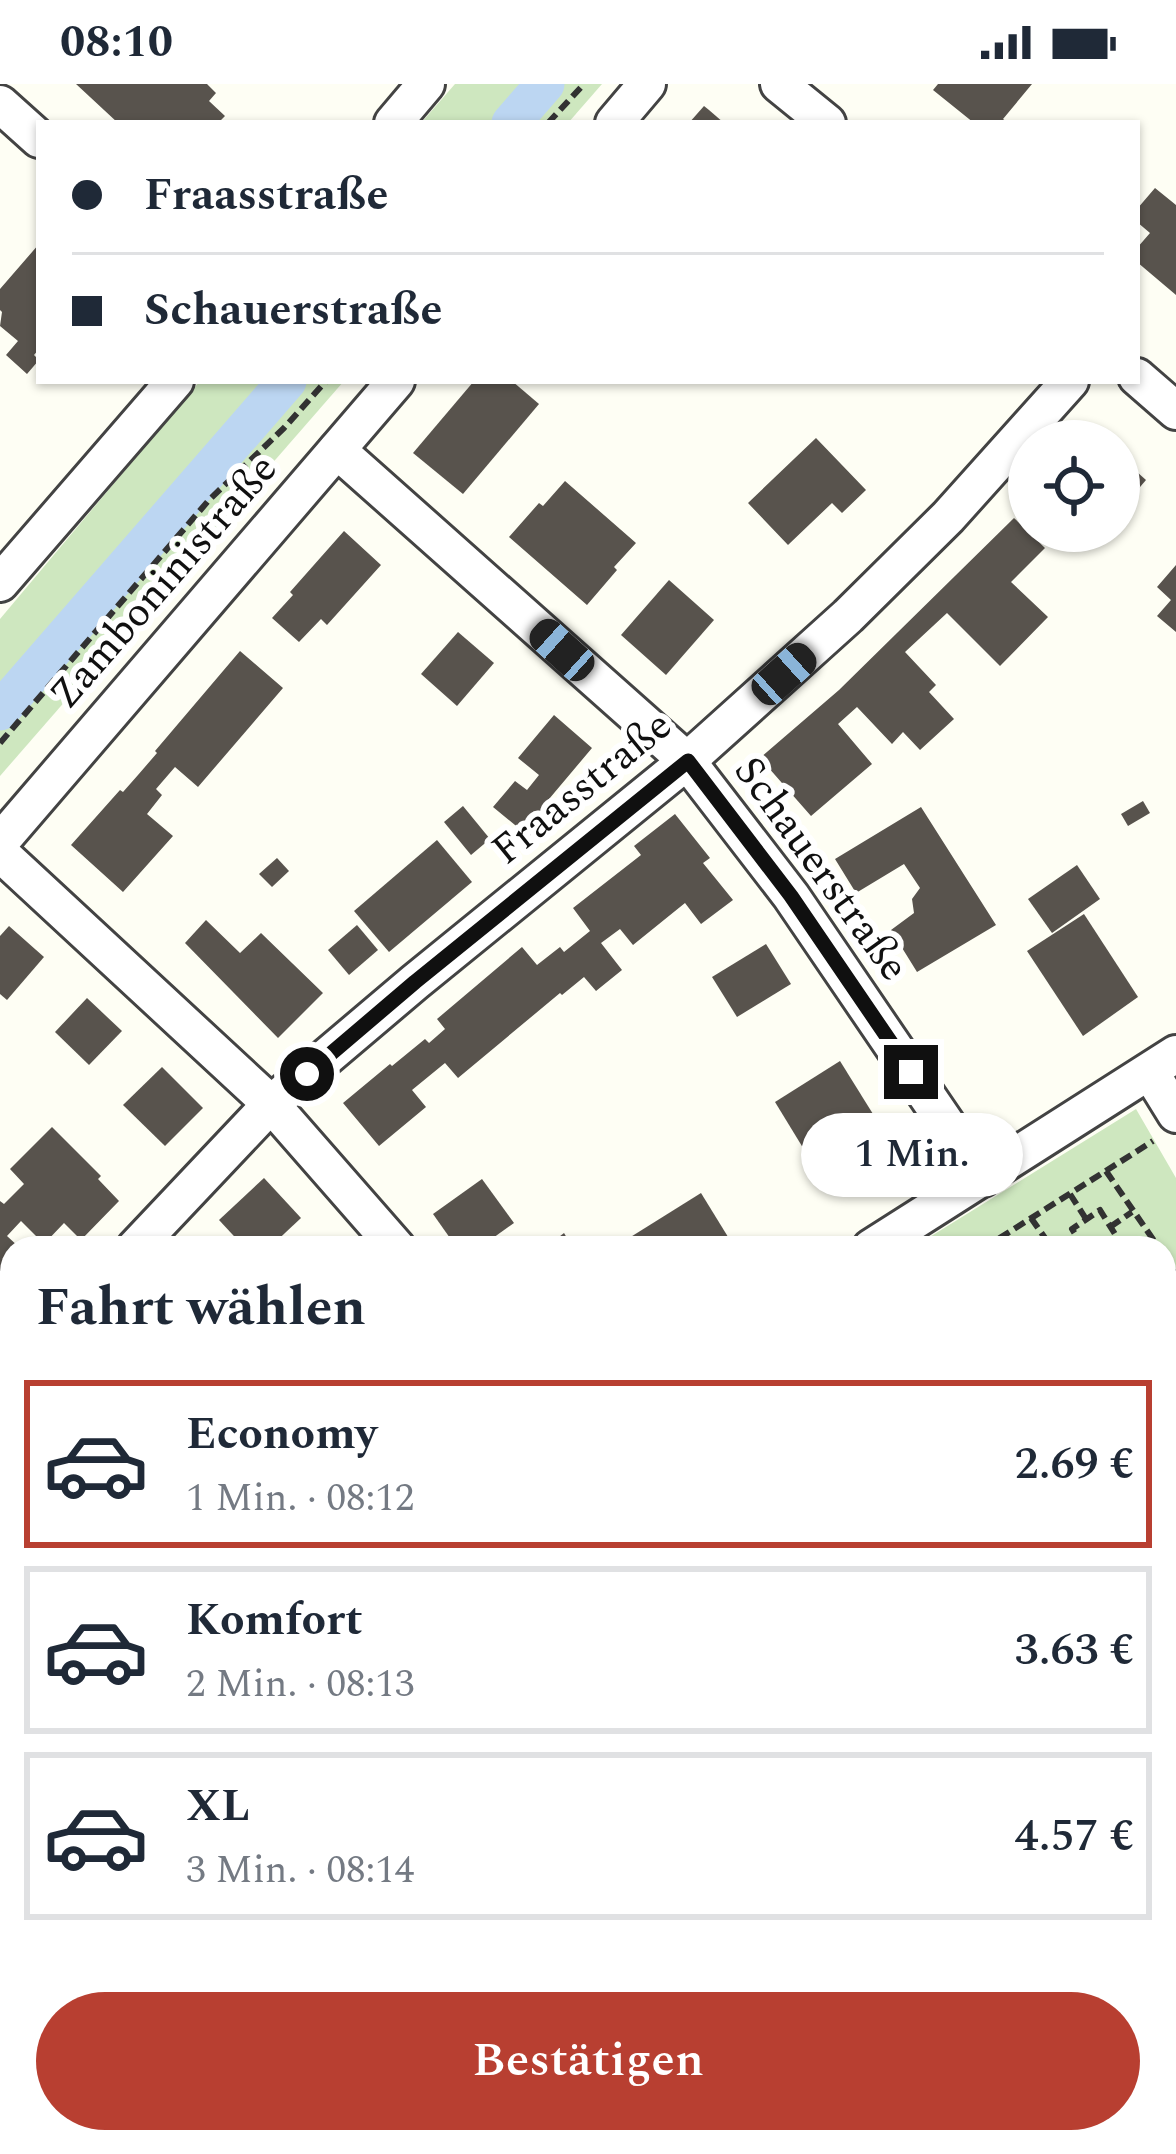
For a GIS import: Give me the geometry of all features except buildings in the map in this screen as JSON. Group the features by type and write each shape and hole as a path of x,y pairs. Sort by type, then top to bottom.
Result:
{"street":[{"path":"396,120 426,84"},
{"path":"616,120 646,84"},
{"path":"779,84 822,120"},
{"path":"0,104 36,136"},
{"path":"1140,380 1176,411"},
{"path":"0,584 173,384"},
{"name":"Zamboninistraße","path":"0,842 393,384"},
{"name":"Fraasstraße","path":"146,1236 271,1104 688,761 848,616 948,517 1067,384"},
{"name":"Schauerstraße","path":"337,450 688,761 791,896 983,1178"},
{"path":"0,853 271,1104 387,1236"},
{"path":"890,1236 1163,1063 1167,1125"}],"path":[{"path":"551,120 584,84"},
{"path":"0,743 209,500 323,384"},
{"path":"1003,1236 1106,1171 1167,1125"},
{"path":"1106,1171 1150,1236"},
{"path":"1070,1194 1086,1219"},
{"path":"1075,1236 1072,1229 1100,1210 1116,1236"},
{"path":"1110,1226 1134,1211"},
{"path":"1031,1218 1044,1236"}],"green space":[{"path":"455,84 602,84 571,120 424,120"},
{"path":"197,384 341,384 0,776 0,619"},
{"path":"1136,1109 1176,1178 1176,1236 931,1236"}],"waterway":[{"path":"514,120 545,84"},
{"path":"0,711 284,384"}],"route":[{"path":"307,1074 688,761 791,896 911,1072"}]}
